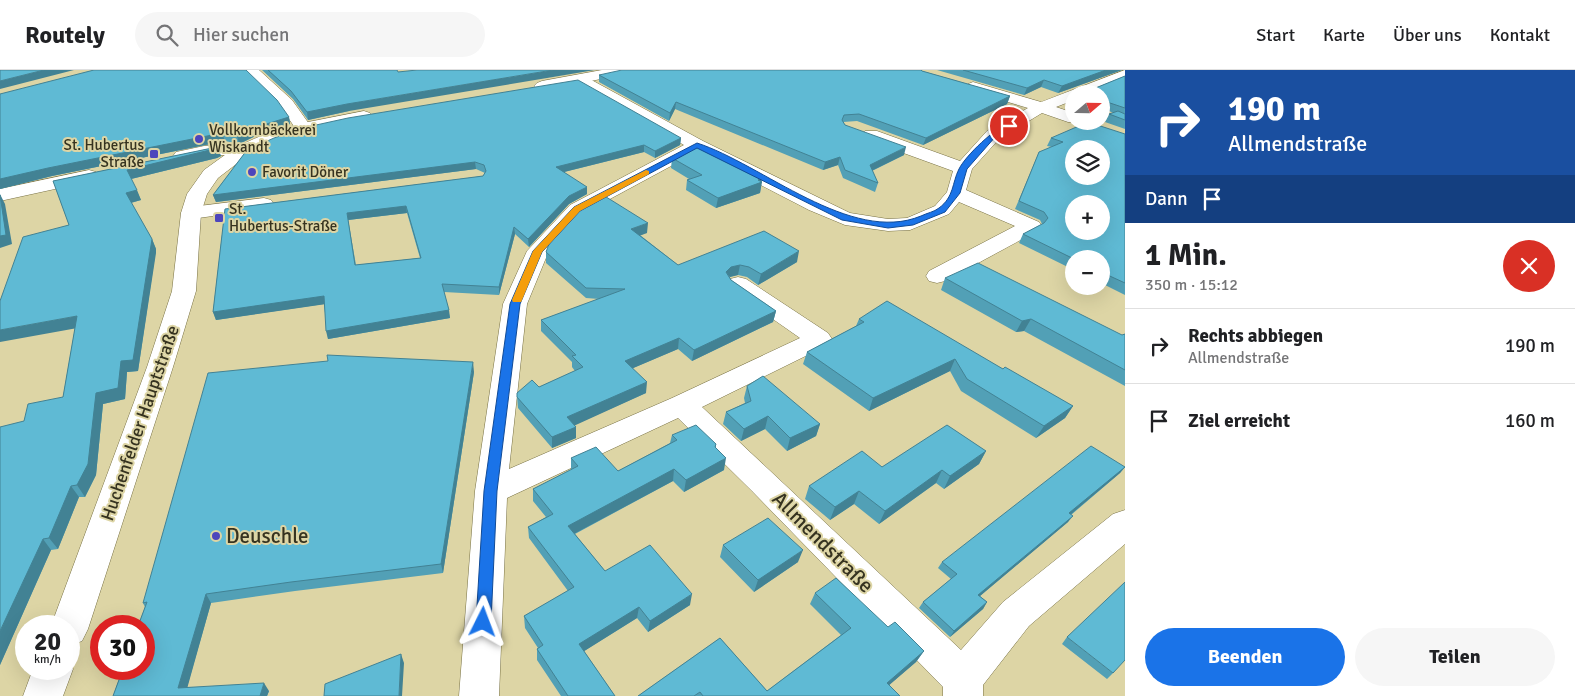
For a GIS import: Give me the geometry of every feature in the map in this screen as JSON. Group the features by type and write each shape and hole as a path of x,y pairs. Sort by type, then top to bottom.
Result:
{"street":[{"path":"251,70 286,103 304,128"},
{"path":"525,89 581,80 625,70"},
{"path":"1105,70 1124,75"},
{"path":"1098,85 1124,75"},
{"path":"581,80 697,146 816,206 845,219 888,225 910,224 942,210 956,193 963,168 993,135 1041,107 1065,98"},
{"path":"963,84 1065,116"},
{"name":"Huchenfelder Hauptstraße","path":"74,615 160,368 184,291 191,213 197,194 211,174 242,151 269,139 304,128 377,114"},
{"path":"858,130 963,168"},
{"path":"479,696 491,491 515,304 538,251 577,209 697,146"},
{"path":"162,160 214,149 225,148 242,151"},
{"path":"0,195 103,173"},
{"path":"937,276 1032,226 956,193"},
{"path":"191,213 283,202"},
{"path":"491,491 682,405 819,339 738,284"},
{"name":"Allmendstraße","path":"682,405 763,482 963,688 1016,614 1125,524"},
{"path":"43,696 50,680"}],"building":[{"path":"0,70 44,70 0,81"},
{"path":"94,70 246,70 277,100 289,117 237,136 222,133 0,179 0,94"},
{"path":"268,70 397,70 398,72 417,70 553,70 307,112 291,91"},
{"path":"622,70 921,70 1010,96 926,138 859,114 844,115 842,120 845,125 906,147 870,165 878,183 845,170 840,157 825,162 676,102 670,113 599,75"},
{"path":"963,70 1106,70 1062,86 1044,80 1027,88"},
{"path":"1125,76 1125,108 1110,103 1110,85 1103,85"},
{"path":"578,80 681,138 655,151 644,145 556,167 587,187 569,196 528,239 514,227 499,287 442,284 449,310 326,331 324,296 213,312 225,209 483,176 486,171 484,165 475,162 213,195 247,150 274,138 307,127 348,118","holes":["406,206 421,258 355,265 347,213"]},
{"path":"1118,111 1125,114 1125,120 1110,114"},
{"path":"1110,129 1125,134 1125,283 1110,276 1110,250 1065,250 1065,255 1023,234 1044,223 1048,218 1044,212 1019,201 1039,152 1063,142 1051,138 1070,130"},
{"path":"698,144 762,178 758,180 762,182 718,198 687,180 702,175 672,158"},
{"path":"217,147 127,170 137,190 126,193 152,239 133,360 121,361 118,388 96,393 88,464 77,485 71,486 49,538 43,539 0,631 0,427 24,421 28,404 63,397 77,316 0,330 0,301 23,237 69,225 53,181"},
{"path":"0,195 6,235 0,236"},
{"path":"603,195 648,223 631,229 678,265 764,231 799,251 761,274 749,267 740,265 731,267 726,272 731,280 776,311 694,350 679,338 625,361 647,382 567,417 576,427 552,437 517,397 517,393 532,380 539,387 583,367 572,356 576,355 541,320 625,289 586,288 546,252 549,244 585,205"},
{"path":"978,263 1122,335 1125,334 1125,370 1031,319 1022,321 945,278"},
{"path":"887,301 1003,369 1005,367 1073,406 1044,426 967,379 955,359 873,398 807,352 864,322 859,319"},
{"path":"327,355 473,362 441,564 206,594 178,688 264,683 260,696 113,696 119,680 155,680 155,615 142,615 147,602 143,603 208,373 328,361"},
{"path":"763,376 820,424 790,438 768,416 744,429 726,412 751,401 747,386"},
{"path":"696,425 716,444 715,447 726,458 686,480 674,469 568,526 605,571 650,545 692,594 650,621 639,607 579,644 615,696 568,696 537,649 543,645 524,616 574,587 528,527 553,514 533,489 578,466 571,458 596,447 618,471 677,440 672,435"},
{"path":"947,425 986,451 950,476 942,470 885,511 859,491 835,507 809,486 862,451 882,467"},
{"path":"1091,446 1125,467 1069,513 1073,516 978,595 987,602 954,631 923,602 957,574 942,562"},
{"path":"768,518 803,550 758,580 723,545"},
{"path":"836,578 888,627 895,622 924,651 887,683 900,696 703,696 700,692 694,696 638,696 720,638 767,691 851,628 815,593"},
{"path":"1125,582 1125,660 1113,673 1067,637"},
{"path":"401,654 399,696 324,696 325,684"}],"slow traffic":[{"path":"517,300 538,251 577,209 646,172"}],"place":[{"name":"Vollkornbäckerei Wiskandt","path":"199,139"},
{"name":"St. Hubertus Straße","path":"154,154"},
{"name":"Favorit Döner","path":"252,172"},
{"name":"St. Hubertus-Straße","path":"219,218"},
{"name":"Deuschle","path":"216,536"}],"route":[{"path":"483,622 491,491 515,304 538,251 577,209 697,146 845,219 888,225 910,224 942,210 956,193 963,168 993,135 1009,126"}]}
